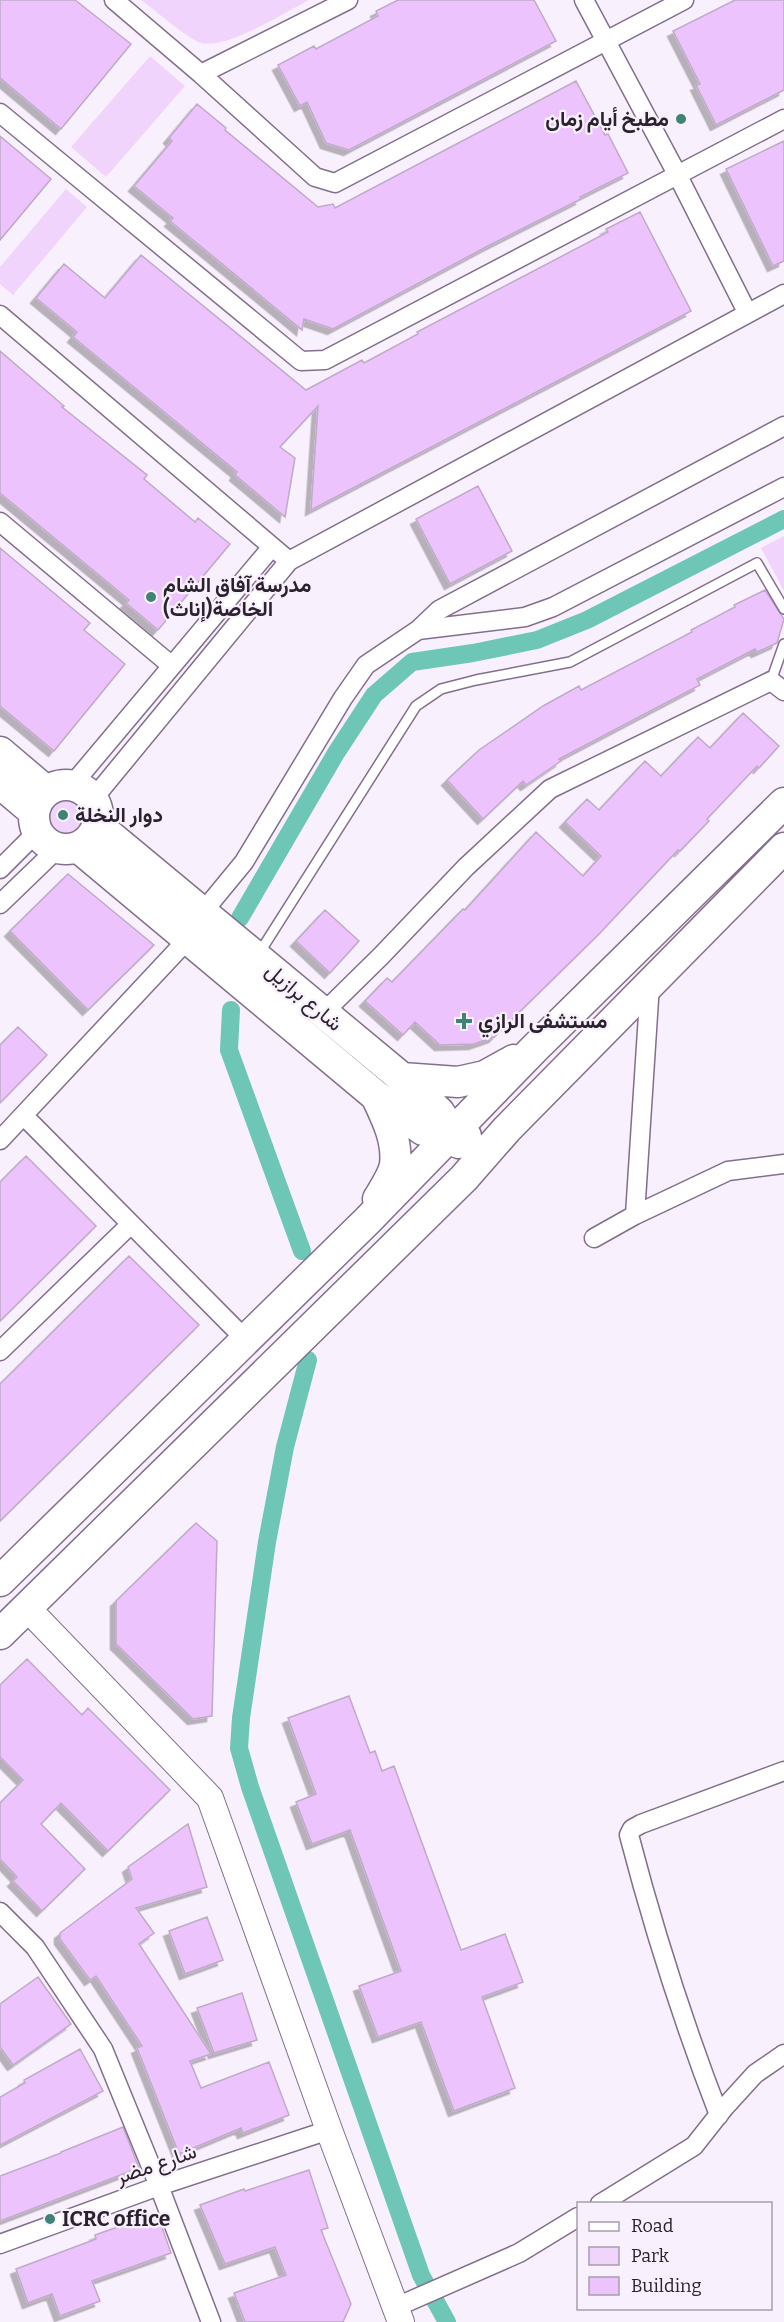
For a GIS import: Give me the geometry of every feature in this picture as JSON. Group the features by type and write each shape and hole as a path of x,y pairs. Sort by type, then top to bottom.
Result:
{"highway":[{"name":"شارع برازيل","path":"0,752 187,940 376,1096 391,1129 395,1147 395,1167 368,1220"},
{"name":"شارع برازيل","path":"0,783 64,818 202,913 402,1078 440,1112 454,1133 463,1150 464,1178"},
{"path":"0,1581 368,1220 535,1048 784,802"},
{"path":"0,1634 464,1178 507,1129 784,848"},
{"path":"402,1078 458,1082 485,1076 535,1048"},
{"path":"376,1096 423,1130 476,1138 507,1129"}],"main road":[{"path":"26,1607 210,1798 397,2315"}],"street":[{"path":"114,0 201,74 315,177 335,183 684,0"},
{"path":"201,74 348,0"},
{"path":"584,0 677,174 747,312"},
{"path":"0,113 301,361 325,360 784,119"},
{"path":"0,869 64,818 289,561 784,294"},
{"path":"0,315 289,561"},
{"path":"202,913 243,862 343,698 366,665 418,630 439,610 784,426"},
{"path":"418,630 525,617 553,607 784,487"},
{"path":"0,522 172,666"},
{"path":"0,904 172,666 271,548"},
{"path":"323,1013 466,867 550,789 778,686"},
{"path":"0,1140 187,940"},
{"path":"635,1215 650,984"},
{"path":"24,1116 246,1340"},
{"path":"594,1238 635,1215 728,1171 784,1164"},
{"path":"0,1351 131,1224"},
{"path":"719,2115 683,2021 649,1913 629,1835 632,1829 641,1824 784,1772"},
{"path":"0,1912 35,1947 103,2049 211,2322"},
{"path":"603,2202 694,2146 754,2074 784,2054"},
{"name":"شارع مضر","path":"0,2244 159,2186 329,2130"},
{"path":"397,2315 417,2298 519,2253 577,2218"}],"lane":[{"path":"256,957 416,706 441,689 570,662 757,563 784,609"},
{"path":"778,686 784,644"}],"green space":[{"path":"141,0 309,0 254,30 222,42 208,44 198,42"},
{"path":"150,56 185,86 106,177 71,147"},
{"path":"66,189 87,207 13,295 0,284 0,267"},
{"path":"784,536 784,591 761,548"},
{"path":"66,798 79,804 85,817 79,830 66,836 53,830 47,817 53,804"}],"building":[{"path":"0,0 75,0 131,44 61,129 0,78"},
{"path":"398,0 534,0 556,41 349,150 326,143 307,102 300,106 278,65 314,46 316,49 378,16 376,11"},
{"path":"735,0 784,0 784,90 716,125 696,85 700,84 673,31"},
{"path":"576,81 628,173 333,329 304,319 302,330 170,221 173,218 134,186 172,141 169,138 197,104 318,207 333,204 335,208"},
{"path":"0,136 51,179 0,240"},
{"path":"784,141 784,261 773,266 726,169"},
{"path":"640,212 691,311 311,510 318,406 280,447 295,458 285,517 235,475 237,472 73,337 77,332 36,298 64,264 105,298 141,255 306,390 362,360 364,363 418,334 417,332 608,232 606,229"},
{"path":"0,351 64,406 62,407 147,475 144,479 195,522 198,518 230,544 158,630 126,603 129,600 0,493"},
{"path":"478,486 512,551 450,584 416,519"},
{"path":"0,548 90,623 84,630 125,664 54,751 0,706"},
{"path":"765,590 784,619 777,643 757,652 755,649 697,679 700,685 559,759 561,761 526,785 523,781 483,819 447,780 479,750 543,706 579,686 581,690 692,632 691,630 735,607 734,605"},
{"path":"743,713 779,746 759,768 757,766 707,819 709,821 680,851 678,850 600,933 494,1037 474,1044 440,1045 415,1022 403,1035 365,1001 387,978 392,982 463,909 465,910 536,832 583,876 601,856 565,822 587,799 599,810 645,761 661,776 698,737 710,748"},
{"path":"68,874 154,945 88,1010 10,931"},
{"path":"325,910 359,941 330,973 296,941"},
{"path":"18,1027 47,1055 0,1103 0,1045"},
{"path":"26,1156 96,1226 0,1321 0,1182"},
{"path":"129,1256 199,1325 0,1521 0,1384"},
{"path":"196,1523 217,1541 212,1716 193,1719 116,1644 116,1601"},
{"path":"27,1659 82,1715 88,1708 170,1790 108,1851 61,1803 41,1824 85,1869 42,1911 13,1881 17,1877 0,1859 0,1803 23,1780 0,1757 0,1685"},
{"path":"349,1696 370,1753 375,1751 382,1771 394,1766 461,1950 505,1934 523,1982 482,1997 515,2088 454,2111 421,2022 378,2037 359,1986 401,1971 350,1830 312,1844 296,1802 316,1794 288,1718"},
{"path":"188,1824 207,1887 136,1908 154,1933 139,1944 211,2054 190,2061 201,2088 269,2062 289,2115 243,2133 241,2128 179,2154 137,2048 142,2046 96,1976 90,1980 60,1939 60,1933 132,1879 128,1867"},
{"path":"207,1917 223,1960 185,1974 169,1931"},
{"path":"38,1977 71,2024 13,2065 0,2047 0,2004"},
{"path":"242,1993 257,2040 214,2053 197,2008"},
{"path":"80,2049 103,2091 0,2145 0,2097 25,2083 24,2080"},
{"path":"123,2127 139,2168 0,2221 0,2176"},
{"path":"309,2170 328,2228 321,2230 351,2304 343,2322 245,2322 234,2293 286,2275 275,2247 225,2264 200,2205"},
{"path":"157,2213 171,2253 92,2281 100,2301 60,2316 52,2294 28,2303 16,2269 96,2239 95,2235"}],"waterway":[{"path":"240,918 336,753 374,695 412,662 537,640 587,620 784,519"},
{"path":"231,1010 229,1050 302,1251"},
{"path":"308,1360 285,1447 267,1542 241,1718 239,1748 250,1787 421,2275 447,2322"}],"place":[{"name":"مطبخ أيام زمان","path":"681,119"},
{"name":"مدرسة آفاق الشام الخاصة(إناث)","path":"151,597"},
{"name":"دوار النخلة","path":"63,815"},
{"name":"مستشفى الرازي","path":"464,1021"},
{"name":"ICRC office","path":"50,2219"}]}
